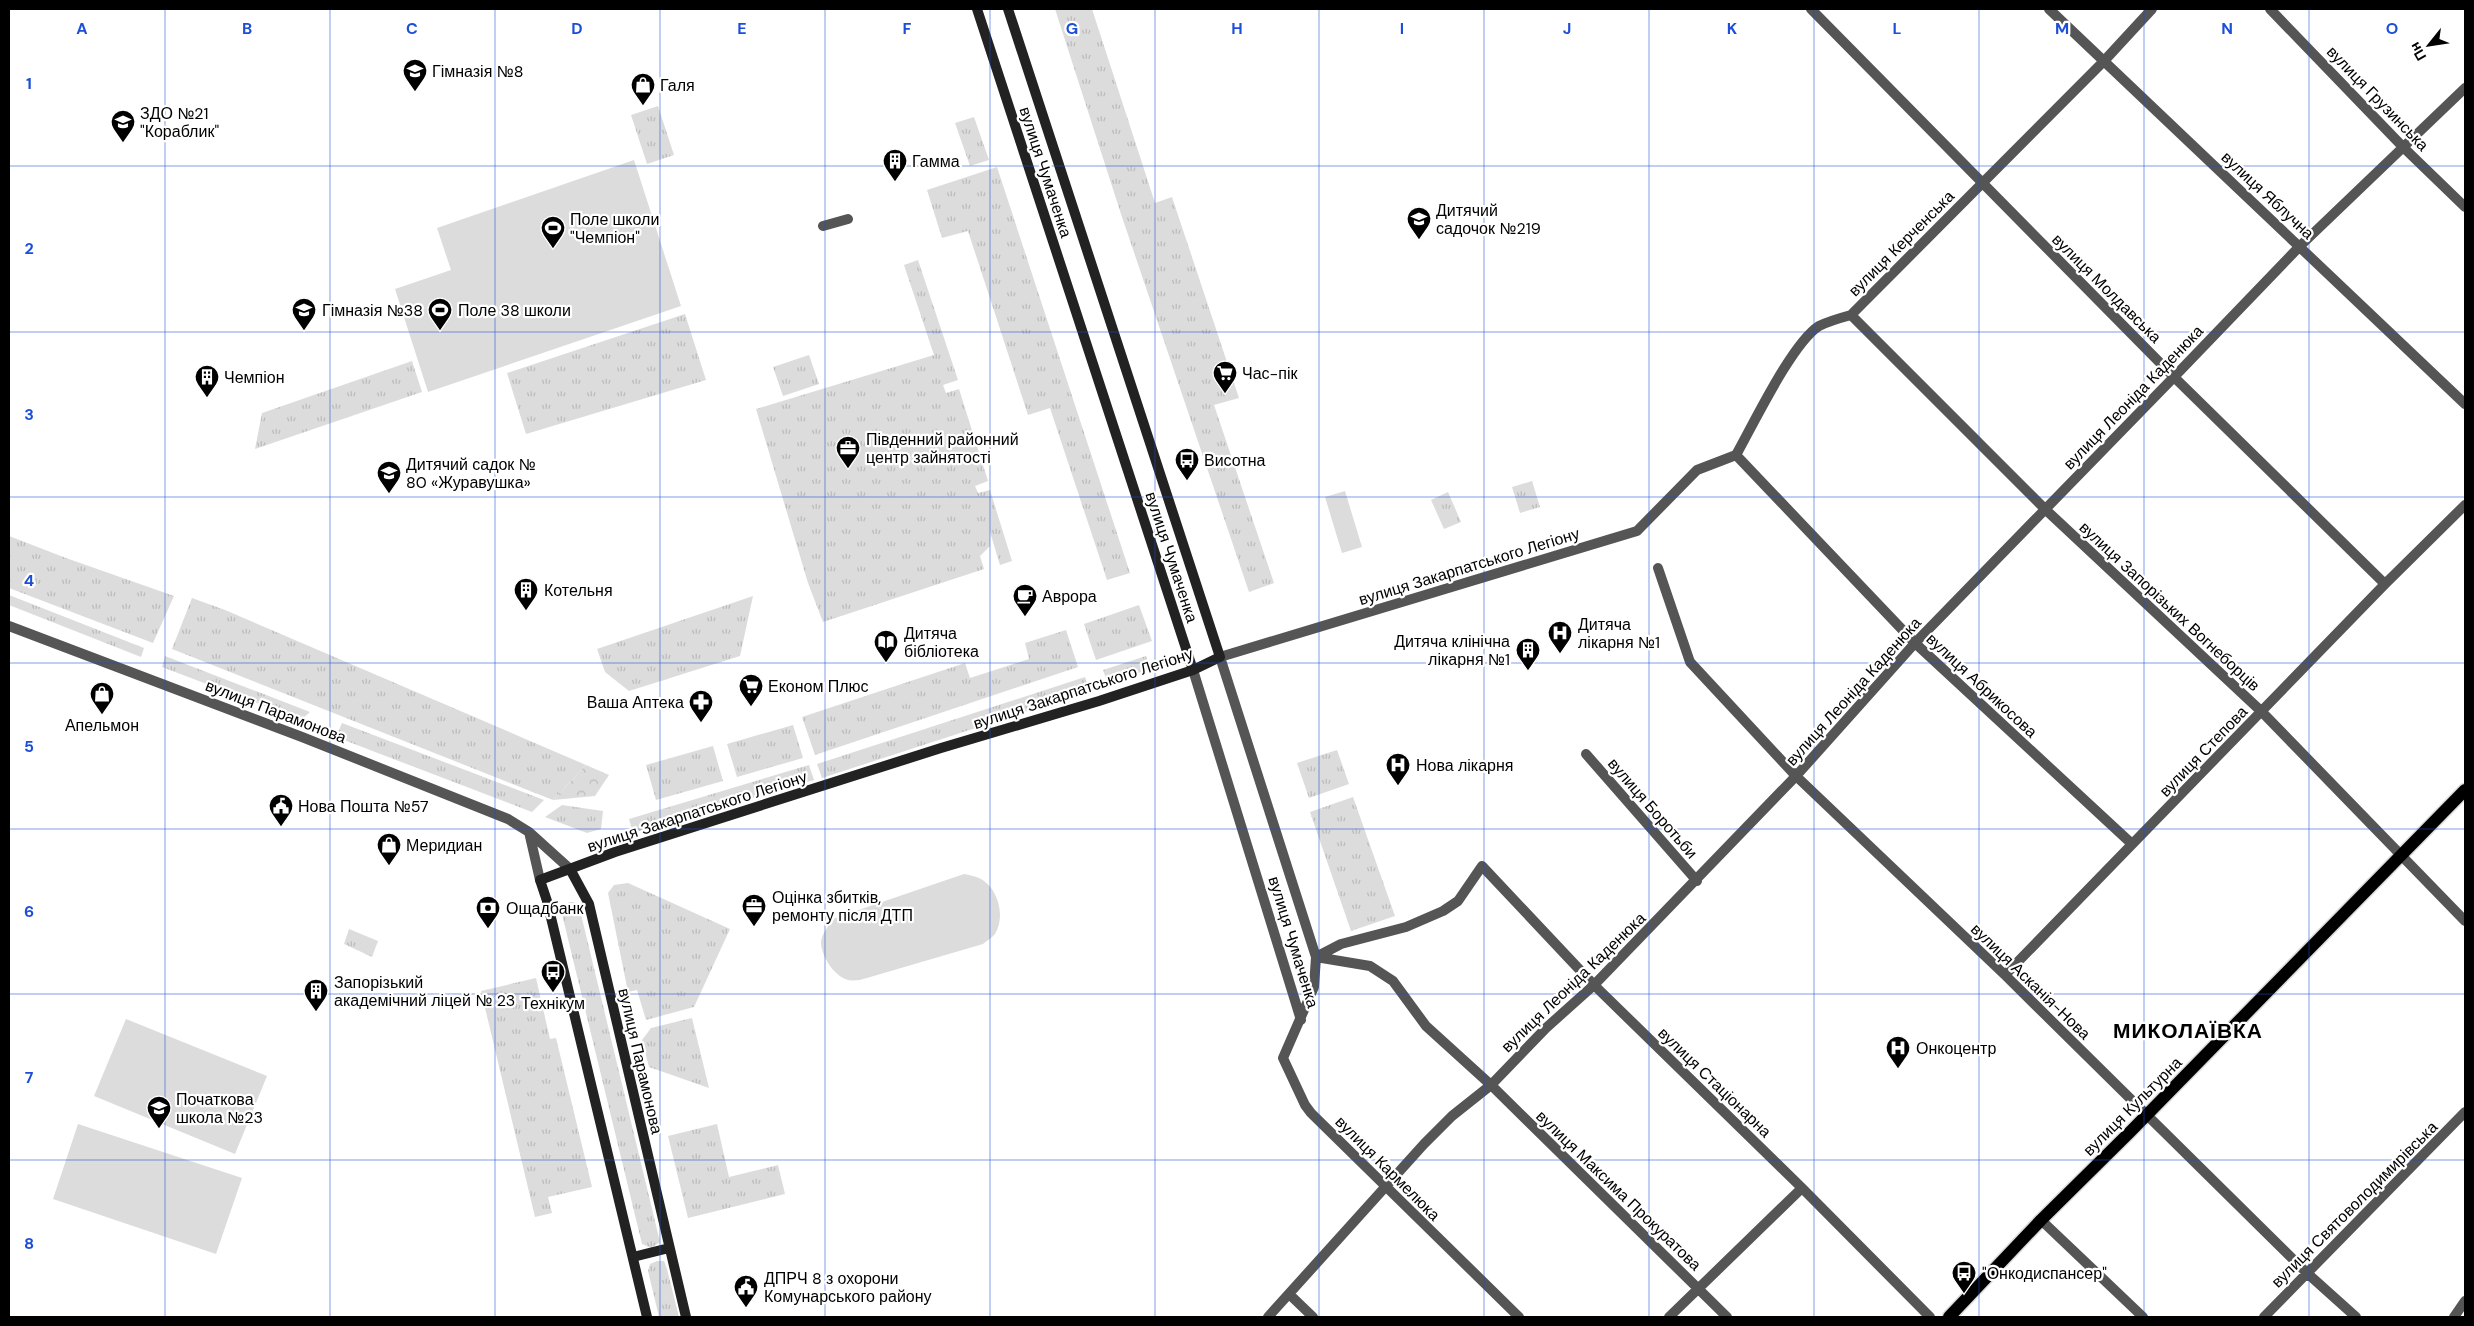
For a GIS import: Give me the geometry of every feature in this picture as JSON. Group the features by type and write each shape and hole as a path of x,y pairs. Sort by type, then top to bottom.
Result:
{"main road":[{"name":"вулиця Культурна","path":"1949,1317 2041,1220 2146,1116 2465,790"}],"street":[{"name":"вулиця Чумаченка","path":"977,9 1193,670 1301,1020"},
{"name":"вулиця Чумаченка","path":"1008,9 1316,956 1314,987 1301,1020"},
{"name":"вулиця Молдавська","path":"1812,9 2174,378 2385,584"},
{"name":"вулиця Яблучна","path":"2050,9 2465,404"},
{"name":"вулиця Керченська","path":"1736,455 1781,374 1807,335 1825,324 1851,315 2104,61 2152,9"},
{"name":"вулиця Грузинська","path":"2270,9 2404,148 2465,207"},
{"name":"вулиця Леоніда Каденюка","path":"1268,1317 1384,1186 1452,1116 1491,1085 1546,1028 1594,985 1697,881 1796,776 1915,643 2300,246 2465,88"},
{"path":"823,226 848,219"},
{"name":"вулиця Запорізьких Вогнеборців","path":"1851,315 2045,509 2262,712 2465,921"},
{"name":"вулиця Закарпатського Легіону","path":"540,880 615,852 1193,670 1220,657 1637,531 1697,470 1736,455"},
{"name":"вулиця Абрикосова","path":"1736,455 1915,643 2132,844"},
{"name":"вулиця Степова","path":"2005,975 2385,584 2465,505"},
{"name":"вулиця Асканія-Нова","path":"1658,568 1690,662 1796,776 2005,975 2307,1273 2356,1317"},
{"name":"вулиця Парамонова","path":"9,626 302,737 508,819 529,832 570,869 589,904 686,1317"},
{"name":"вулиця Боротьби","path":"1586,754 1697,881"},
{"path":"529,832 540,880 550,910 647,1317"},
{"name":"вулиця Стаціонарна","path":"1316,956 1341,944 1406,927 1443,911 1458,902 1482,866 1594,985 1802,1188 1930,1317"},
{"name":"вулиця Максима Прокуратова","path":"1316,956 1370,966 1384,973 1393,981 1426,1026 1491,1085 1727,1317"},
{"name":"вулиця Кармелюка","path":"1301,1020 1283,1058 1305,1105 1384,1186 1519,1317"},
{"name":"вулиця Святоволодимирівська","path":"2264,1317 2465,1112"},
{"path":"1669,1317 1802,1188"},
{"path":"2041,1220 2142,1317"},
{"path":"633,1257 669,1248"},
{"path":"1289,1294 1313,1317"},
{"path":"2454,1317 2465,1301"}],"green space":[{"path":"1055,9 1092,9 1155,203 1172,197 1239,398 1214,405 1274,583 1249,592 1121,214"},
{"path":"658,106 674,155 647,164 631,115"},
{"path":"974,117 989,160 970,166 955,123"},
{"name":"Поле школи \"Чемпіон\"","path":"634,160 681,306 428,392 395,289 451,270 437,228"},
{"path":"997,167 1130,573 1107,580 1050,408 1028,415 968,231 942,238 927,190"},
{"path":"918,260 958,380 943,385 946,393 959,389 988,481 975,486 978,493 990,490 1012,561 1000,565 990,532 990,546 980,556 984,569 823,622 808,583 756,409 934,355 904,265"},
{"path":"685,314 706,380 526,434 507,373"},
{"path":"809,355 819,384 783,396 773,367"},
{"path":"412,361 422,392 255,449 262,413"},
{"path":"1532,481 1540,507 1520,513 1512,487"},
{"path":"1345,491 1362,547 1342,553 1325,497"},
{"path":"1448,492 1461,522 1444,529 1431,500"},
{"path":"9,536 174,596 153,643 9,588"},
{"path":"9,595 144,648 141,657 9,605"},
{"path":"753,596 740,656 629,691 605,672 597,649"},
{"path":"192,598 225,610 586,765 553,800 172,649"},
{"path":"1139,605 1152,641 1096,660 1084,624"},
{"path":"1066,630 1078,667 815,755 802,717 965,663 970,678 1029,659 1025,643"},
{"path":"165,656 310,712 301,720 162,667"},
{"path":"1146,656 1150,669 1108,684 1103,670"},
{"path":"1085,677 1089,691 822,778 817,764"},
{"path":"342,723 544,800 532,812 336,737"},
{"path":"793,725 803,758 737,777 727,744"},
{"path":"713,746 723,781 656,800 646,765"},
{"path":"1337,750 1349,784 1309,798 1297,763"},
{"path":"586,765 609,775 595,796 553,800"},
{"path":"809,765 814,780 633,833 629,819"},
{"path":"1353,797 1395,916 1351,931 1310,812"},
{"path":"562,805 603,811 601,829 587,833 545,817"},
{"path":"964,874 977,877 986,882 998,903 1000,919 998,927 995,934 983,944 860,980 843,978 829,965 823,953 821,942 824,932 835,918"},
{"path":"628,883 730,929 694,1007 646,1020 637,990 628,992 608,893 614,885"},
{"path":"569,902 574,902 579,906 660,1242 651,1248 642,1244 561,910"},
{"path":"349,929 378,941 372,957 344,944"},
{"path":"536,978 550,1039 556,1038 592,1187 548,1197 552,1213 535,1217 481,991"},
{"path":"692,1018 709,1088 649,1067 642,1040 651,1028"},
{"path":"126,1019 267,1076 235,1154 94,1096"},
{"path":"78,1124 242,1178 216,1254 53,1199"},
{"path":"717,1124 729,1177 778,1165 785,1194 688,1218 668,1136"},
{"path":"664,1261 679,1317 659,1317 648,1271 650,1264"}],"place":[{"name":"Гімназія №8","path":"415,92"},
{"name":"Галя","path":"643,106"},
{"name":"ЗДО №21 \"Кораблик\"","path":"123,143"},
{"name":"Гамма","path":"895,182"},
{"name":"Дитячий садочок №219","path":"1419,240"},
{"name":"Поле школи \"Чемпіон\"","path":"553,249"},
{"name":"Гімназія №38","path":"304,331"},
{"name":"Поле 38 школи","path":"440,331"},
{"name":"Час-пік","path":"1225,394"},
{"name":"Чемпіон","path":"207,398"},
{"name":"Південний районний центр зайнятості","path":"848,469"},
{"name":"Висотна","path":"1187,481"},
{"name":"Дитячий садок № 80 «Журавушка»","path":"389,494"},
{"name":"Котельня","path":"526,611"},
{"name":"Аврора","path":"1025,617"},
{"name":"Дитяча лікарня №1","path":"1560,654"},
{"name":"Дитяча бібліотека","path":"886,663"},
{"name":"Дитяча клінічна лікарня №1","path":"1528,671"},
{"name":"Економ Плюс","path":"751,707"},
{"name":"Апельмон","path":"102,715"},
{"name":"Ваша Аптека","path":"701,723"},
{"name":"Нова лікарня","path":"1398,786"},
{"name":"Нова Пошта №57","path":"281,827"},
{"name":"Меридиан","path":"389,866"},
{"name":"Оцінка збитків, ремонту після ДТП","path":"754,927"},
{"name":"Ощадбанк","path":"488,929"},
{"name":"Технікум","path":"553,993"},
{"name":"Запорізький академічний ліцей № 23","path":"316,1012"},
{"name":"Онкоцентр","path":"1898,1069"},
{"name":"Початкова школа №23","path":"159,1129"},
{"name":"\"Онкодиспансер\"","path":"1964,1294"},
{"name":"ДПРЧ 8 з охорони Комунарського району","path":"746,1308"}],"district":[{"name":"МИКОЛАЇВКА","path":"2188,1031"}]}
